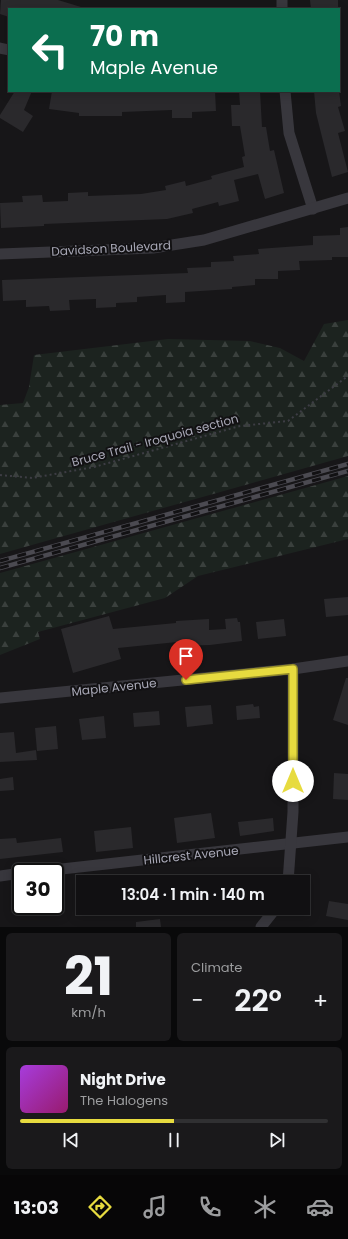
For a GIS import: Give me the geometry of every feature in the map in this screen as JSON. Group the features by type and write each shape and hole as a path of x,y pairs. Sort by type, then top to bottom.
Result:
{"street":[{"path":"285,92 290,133 313,209"},
{"name":"Davidson Boulevard","path":"0,254 153,248 204,240 348,198"},
{"name":"Maple Avenue","path":"0,698 293,669 348,661"},
{"path":"289,875 293,812 293,669"},
{"name":"Hillcrest Avenue","path":"64,869 348,837"},
{"path":"0,876 12,875"},
{"path":"261,927 270,915"}],"path":[{"name":"Bruce Trail - Iroquoia section","path":"0,475 32,478 94,467 240,426 288,421 348,376"}],"green space":[{"path":"348,320 348,456 0,554 0,405 23,403 29,387 34,355 168,339 250,341 280,348 304,361 324,324"},
{"path":"348,476 348,539 198,576 165,598 38,632 40,639 0,655 0,573"}],"building":[{"path":"1,0 58,0 81,7 8,8 8,17 0,14"},
{"path":"310,0 338,0 338,8 311,8"},
{"path":"14,92 32,92 24,110 33,116 23,132 0,118 0,115"},
{"path":"52,92 215,92 216,111 192,112 192,118 172,118 172,110 122,112 122,116 79,116 79,113 49,109"},
{"path":"239,92 260,92 262,127 266,127 270,151 274,150 284,193 265,199 258,174 234,180 239,201 219,206 218,202 192,209 193,213 167,219 44,224 44,226 1,228 0,203 23,202 22,196 42,195 43,202 68,201 68,193 88,192 88,196 141,194 166,190 165,186 185,181 186,186 212,179 211,176 244,167 242,157 245,156 240,126 232,126 231,105 240,105"},
{"path":"314,92 339,92 341,106 338,107 345,131 338,133 348,172 332,177 316,113"},
{"path":"348,227 348,257 332,257 332,260 299,261 300,270 278,271 278,279 255,279 255,285 232,287 232,289 185,292 185,302 166,303 166,295 137,297 137,302 116,303 116,307 96,308 96,299 69,300 70,310 50,311 49,306 26,307 26,300 3,301 2,280 188,273 187,268 211,267 211,262 234,261 233,256 259,254 258,249 313,245 313,236 340,235 340,228"},
{"path":"348,597 348,615 326,617 324,599"},
{"path":"109,616 113,629 176,623 176,621 209,619 209,630 226,629 225,619 237,618 238,622 240,622 242,641 210,645 177,646 177,642 118,648 121,659 73,673 61,629"},
{"path":"284,619 286,636 258,639 256,622"},
{"path":"346,678 348,678 348,725 333,720"},
{"path":"253,704 254,707 259,706 260,718 237,720 236,706"},
{"path":"211,705 213,724 187,727 185,707"},
{"path":"159,711 160,725 134,727 133,713"},
{"path":"104,716 106,738 82,740 79,719"},
{"path":"56,726 58,749 37,751 35,728"},
{"path":"14,732 16,753 36,750 37,760 0,762 0,733"},
{"path":"334,773 348,774 348,800 333,799"},
{"path":"13,777 14,790 0,791 0,779"},
{"path":"211,813 215,838 177,843 174,818"},
{"path":"273,818 274,831 240,836 238,822"},
{"path":"131,827 133,848 96,852 94,831"},
{"path":"16,838 17,843 61,838 63,852 0,859 0,839"},
{"path":"329,901 348,904 348,920 326,916"},
{"path":"160,919 161,927 136,927 136,922"}],"railway":[{"path":"0,561 348,464"},
{"path":"0,568 348,471"}],"route":[{"path":"186,680 293,669 293,781"}]}
